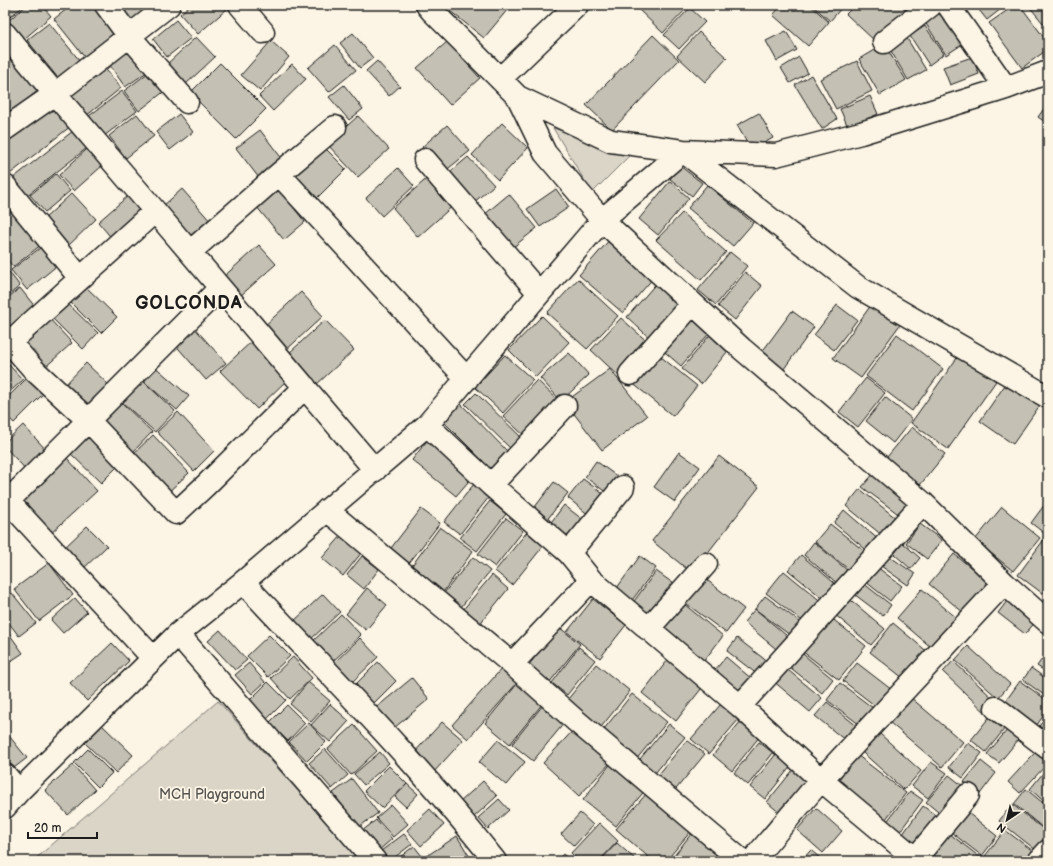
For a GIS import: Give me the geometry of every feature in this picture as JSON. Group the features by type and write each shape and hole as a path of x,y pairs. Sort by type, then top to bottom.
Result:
{"street":[{"path":"106,5 129,36 187,102"},
{"path":"5,129 55,94 169,5"},
{"path":"240,5 263,32"},
{"path":"427,5 432,12 518,97 545,153 602,220 742,349 923,503 1004,583 1048,622"},
{"path":"500,79 577,5"},
{"path":"884,42 932,5"},
{"path":"948,5 1006,88"},
{"path":"5,34 375,470"},
{"path":"518,97 611,141 683,151 776,155 861,133 1006,88 1048,72"},
{"path":"190,252 335,127"},
{"path":"5,807 19,791 178,634 243,582 428,425 602,220 683,151"},
{"path":"683,151 858,287 1048,397"},
{"path":"425,160 540,293"},
{"path":"279,174 467,379"},
{"path":"5,186 80,278"},
{"path":"155,210 80,278 7,339 35,371 88,420 176,513 206,486 305,387"},
{"path":"153,658 6,499 88,420 220,288"},
{"path":"630,374 692,304"},
{"path":"491,485 565,406"},
{"path":"428,425 491,485 569,553 591,580 740,706 821,780 916,860 968,795"},
{"path":"569,553 624,487"},
{"path":"740,706 923,503"},
{"path":"327,510 512,664 575,720 742,861"},
{"path":"648,629 706,564"},
{"path":"512,664 591,580"},
{"path":"243,582 416,766 470,829 495,861"},
{"path":"752,861 821,780 1004,583"},
{"path":"178,634 375,861"},
{"path":"996,708 1048,748"},
{"path":"5,775 19,791"},
{"path":"1039,861 1048,851"}],"green space":[{"path":"553,128 632,153 592,193"},
{"name":"MCH Playground","path":"218,701 360,861 33,861"}],"building":[{"path":"5,5 25,5 6,20"},
{"path":"27,5 42,5 51,16 24,39 8,21"},
{"path":"72,5 96,5 119,34 86,59 54,19"},
{"path":"116,5 162,5 130,28"},
{"path":"190,5 223,5 227,9 198,34 180,14"},
{"path":"455,5 504,5 508,9 484,38 450,11"},
{"path":"644,5 689,6 663,33 639,10"},
{"path":"782,5 810,5 829,22 808,46 773,15"},
{"path":"812,5 844,5 830,21"},
{"path":"855,5 913,5 877,43 846,14"},
{"path":"945,5 969,40 946,55 923,19"},
{"path":"975,5 1006,5 987,20"},
{"path":"1015,5 1020,5 1048,43 1048,49 1022,68 989,23"},
{"path":"1028,5 1048,5 1048,29"},
{"path":"690,8 705,22 679,49 664,35"},
{"path":"176,20 191,38 167,57 153,39"},
{"path":"49,23 80,61 58,78 27,40"},
{"path":"925,26 944,54 929,65 910,36"},
{"path":"786,31 797,50 777,61 766,41"},
{"path":"699,32 727,58 705,82 677,56"},
{"path":"353,33 373,58 360,68 340,43"},
{"path":"653,35 679,60 612,130 586,105"},
{"path":"905,35 926,70 908,80 888,46"},
{"path":"196,37 215,57 186,84 167,64"},
{"path":"271,41 289,57 260,91 241,75"},
{"path":"447,42 480,78 450,105 417,68"},
{"path":"884,44 906,80 880,95 859,59"},
{"path":"335,45 356,70 329,92 308,68"},
{"path":"134,47 150,70 125,87 109,64"},
{"path":"9,50 40,89 5,117 5,53"},
{"path":"799,57 808,73 790,83 781,68"},
{"path":"972,57 979,74 950,85 943,67"},
{"path":"377,61 400,86 389,96 366,71"},
{"path":"857,61 872,91 836,109 820,79"},
{"path":"220,63 266,109 236,139 190,93"},
{"path":"292,64 306,79 273,111 259,96"},
{"path":"103,66 121,88 86,116 68,94"},
{"path":"152,70 166,90 139,111 124,91"},
{"path":"811,75 837,119 822,129 795,85"},
{"path":"344,85 363,109 349,120 329,97"},
{"path":"122,91 137,111 104,136 89,116"},
{"path":"870,96 878,114 848,127 840,109"},
{"path":"52,103 71,126 10,174 5,168 5,140"},
{"path":"1048,103 1048,124 1038,117"},
{"path":"759,113 773,138 751,150 737,125"},
{"path":"137,114 154,136 126,158 109,136"},
{"path":"179,114 193,132 170,150 156,132"},
{"path":"358,116 389,149 358,177 327,144"},
{"path":"502,123 528,148 498,180 472,155"},
{"path":"447,125 470,151 444,172 422,147"},
{"path":"260,130 283,160 259,178 236,148"},
{"path":"73,131 87,148 25,197 12,179"},
{"path":"324,147 346,169 314,201 292,179"},
{"path":"87,149 102,166 74,191 59,175"},
{"path":"468,157 494,185 473,203 448,174"},
{"path":"680,166 702,183 692,196 670,179"},
{"path":"398,168 414,186 382,216 366,198"},
{"path":"56,174 70,191 45,212 30,195"},
{"path":"431,175 456,203 418,237 393,208"},
{"path":"670,181 689,198 658,235 639,219"},
{"path":"707,185 753,223 733,246 688,208"},
{"path":"278,188 305,222 284,240 256,206"},
{"path":"182,189 211,222 191,240 162,207"},
{"path":"556,189 569,207 540,227 527,209"},
{"path":"72,193 96,219 66,248 42,221"},
{"path":"509,194 537,228 512,248 484,215"},
{"path":"128,196 144,214 114,241 98,222"},
{"path":"12,207 42,244 13,267 5,257 5,213"},
{"path":"682,213 726,252 701,280 656,240"},
{"path":"611,238 655,276 623,313 579,275"},
{"path":"44,245 59,264 27,290 11,270"},
{"path":"259,245 276,264 238,298 221,279"},
{"path":"730,252 747,266 716,305 698,290"},
{"path":"5,267 20,286 5,298"},
{"path":"745,272 762,286 735,320 718,306"},
{"path":"578,279 618,316 587,349 547,313"},
{"path":"660,279 689,304 655,343 627,317"},
{"path":"83,284 117,317 101,333 67,299"},
{"path":"20,288 40,313 5,332 5,300"},
{"path":"301,292 323,316 283,353 261,329"},
{"path":"63,299 98,333 83,349 48,314"},
{"path":"874,301 902,322 861,378 833,358"},
{"path":"837,305 857,320 834,350 814,335"},
{"path":"691,311 712,330 681,366 659,347"},
{"path":"792,311 814,327 781,373 759,356"},
{"path":"46,315 72,343 42,370 16,342"},
{"path":"542,316 569,342 536,377 509,350"},
{"path":"621,318 651,345 621,378 591,350"},
{"path":"325,320 354,350 316,385 288,354"},
{"path":"191,324 226,363 206,380 172,341"},
{"path":"713,331 732,346 701,384 682,369"},
{"path":"897,334 943,369 912,411 866,376"},
{"path":"253,340 289,378 257,409 220,371"},
{"path":"655,352 697,386 673,416 631,382"},
{"path":"569,353 589,375 561,401 540,378"},
{"path":"505,355 533,380 503,413 475,387"},
{"path":"959,355 996,381 948,449 911,423"},
{"path":"86,363 111,387 86,413 61,389"},
{"path":"9,365 23,380 5,396 5,368"},
{"path":"153,365 189,396 177,410 141,379"},
{"path":"610,369 647,416 602,450 565,402"},
{"path":"27,378 43,394 14,423 5,414 5,400"},
{"path":"866,378 885,393 858,427 839,412"},
{"path":"142,380 175,411 155,432 122,402"},
{"path":"537,380 562,404 529,440 503,416"},
{"path":"1007,382 1040,405 1013,444 980,421"},
{"path":"476,393 525,441 514,452 465,404"},
{"path":"885,397 912,419 893,443 866,421"},
{"path":"121,402 152,432 130,455 99,425"},
{"path":"460,403 513,457 496,474 443,421"},
{"path":"178,412 214,451 194,471 157,432"},
{"path":"23,425 50,454 29,473 5,447 5,442"},
{"path":"912,427 945,454 916,490 882,463"},
{"path":"92,429 123,461 101,483 69,452"},
{"path":"153,435 189,473 167,493 131,456"},
{"path":"429,438 474,475 456,496 412,460"},
{"path":"679,452 700,467 675,502 654,487"},
{"path":"719,456 759,487 692,573 652,541"},
{"path":"67,458 97,491 49,535 19,502"},
{"path":"596,461 622,480 611,496 585,477"},
{"path":"874,473 912,502 901,516 862,487"},
{"path":"583,479 606,496 590,516 568,498"},
{"path":"554,482 568,493 542,526 528,516"},
{"path":"474,484 489,497 460,534 444,522"},
{"path":"860,489 897,519 883,536 846,506"},
{"path":"1048,500 1048,536 1031,523"},
{"path":"490,501 506,514 477,551 460,538"},
{"path":"564,505 587,523 569,547 546,529"},
{"path":"1002,507 1040,538 1013,571 975,540"},
{"path":"421,509 440,523 406,567 388,552"},
{"path":"844,510 880,541 870,553 834,523"},
{"path":"506,518 523,531 495,567 478,554"},
{"path":"830,524 868,554 853,573 815,542"},
{"path":"920,524 942,540 927,559 906,543"},
{"path":"87,526 107,546 82,570 62,550"},
{"path":"440,527 473,551 441,595 408,571"},
{"path":"527,532 544,545 512,585 495,571"},
{"path":"342,535 362,552 343,576 322,558"},
{"path":"1045,538 1048,540 1048,585 1042,593 1018,575"},
{"path":"814,542 848,571 838,584 804,555"},
{"path":"903,543 920,558 911,569 894,554"},
{"path":"954,554 989,582 964,613 929,584"},
{"path":"801,555 838,586 826,601 788,570"},
{"path":"362,556 379,569 364,589 347,575"},
{"path":"640,556 656,568 630,603 614,592"},
{"path":"889,556 915,574 908,585 881,566"},
{"path":"473,557 490,571 461,607 444,593"},
{"path":"49,563 73,595 39,621 14,589"},
{"path":"877,567 902,586 890,601 866,582"},
{"path":"656,571 677,586 652,619 632,604"},
{"path":"784,571 823,603 806,624 766,593"},
{"path":"492,575 508,589 478,626 461,612"},
{"path":"703,577 744,609 726,633 684,602"},
{"path":"863,583 891,605 883,616 854,594"},
{"path":"367,588 387,605 366,630 346,614"},
{"path":"922,589 958,619 933,649 897,618"},
{"path":"12,593 36,623 19,636 5,618 5,598"},
{"path":"323,594 340,612 310,640 293,622"},
{"path":"765,596 804,625 794,638 755,609"},
{"path":"846,596 885,629 871,645 833,613"},
{"path":"1010,597 1038,619 1025,634 998,613"},
{"path":"75,598 87,612 63,633 51,620"},
{"path":"593,599 626,625 600,658 567,632"},
{"path":"684,604 723,636 703,662 663,630"},
{"path":"755,609 793,641 782,654 744,622"},
{"path":"341,614 361,635 331,663 311,643"},
{"path":"829,616 866,646 839,680 802,651"},
{"path":"893,623 930,654 908,682 870,652"},
{"path":"559,627 580,644 549,683 528,666"},
{"path":"220,630 247,660 235,670 208,641"},
{"path":"10,635 23,653 5,665 5,639"},
{"path":"269,635 290,656 268,677 247,656"},
{"path":"360,638 378,657 350,684 332,665"},
{"path":"737,638 768,662 758,675 727,651"},
{"path":"112,643 129,661 87,701 70,683"},
{"path":"968,646 1010,684 998,698 955,660"},
{"path":"579,647 595,660 567,695 552,683"},
{"path":"798,650 833,679 822,693 786,664"},
{"path":"1048,651 1048,673 1037,666"},
{"path":"671,656 705,684 676,721 642,693"},
{"path":"293,657 312,678 290,699 271,678"},
{"path":"726,657 753,680 742,693 715,670"},
{"path":"953,661 998,703 987,714 943,672"},
{"path":"378,662 396,681 373,704 355,685"},
{"path":"249,663 265,682 252,694 235,675"},
{"path":"857,663 892,690 878,708 843,681"},
{"path":"596,664 630,691 598,731 564,704"},
{"path":"783,666 822,698 810,712 772,680"},
{"path":"503,667 518,682 468,739 452,725"},
{"path":"1031,668 1048,680 1048,690 1044,695 1023,680"},
{"path":"412,678 429,699 394,728 377,707"},
{"path":"1020,681 1048,701 1048,709 1032,732 1000,709"},
{"path":"268,682 286,700 267,719 249,701"},
{"path":"308,682 330,701 311,722 290,704"},
{"path":"518,683 543,703 510,744 485,723"},
{"path":"840,683 877,711 864,728 827,700"},
{"path":"632,694 667,722 635,761 600,734"},
{"path":"910,697 963,742 942,767 889,722"},
{"path":"827,702 863,731 851,745 815,716"},
{"path":"330,704 349,721 330,742 311,725"},
{"path":"721,704 739,719 709,754 691,739"},
{"path":"287,705 305,723 288,741 269,723"},
{"path":"543,705 565,722 533,761 512,744"},
{"path":"995,710 1010,722 986,752 971,740"},
{"path":"1048,715 1048,739 1036,730"},
{"path":"741,721 760,736 732,771 713,755"},
{"path":"442,722 463,740 433,773 412,755"},
{"path":"309,723 326,742 307,761 289,742"},
{"path":"1013,723 1024,733 999,763 987,754"},
{"path":"669,724 685,737 651,778 635,765"},
{"path":"102,725 133,755 116,773 85,743"},
{"path":"354,725 377,751 351,775 328,749"},
{"path":"577,726 614,759 579,796 543,763"},
{"path":"5,731 27,758 6,774 5,774"},
{"path":"879,733 921,771 904,790 862,752"},
{"path":"498,740 525,762 506,785 479,762"},
{"path":"687,740 705,754 672,794 654,780"},
{"path":"759,742 773,753 748,785 734,773"},
{"path":"968,743 982,753 963,778 949,767"},
{"path":"1041,746 1048,752 1048,763 1020,793 1008,782"},
{"path":"88,749 112,773 98,787 74,763"},
{"path":"325,749 348,775 332,789 309,763"},
{"path":"380,752 389,763 364,785 354,774"},
{"path":"776,754 791,766 765,799 750,787"},
{"path":"857,755 906,793 885,820 836,783"},
{"path":"981,761 996,773 980,794 964,782"},
{"path":"612,762 646,789 616,826 583,800"},
{"path":"931,762 947,773 928,798 912,786"},
{"path":"73,765 95,790 68,815 45,790"},
{"path":"389,766 407,784 382,808 364,791"},
{"path":"1048,767 1048,803 1047,804 1030,789"},
{"path":"793,770 809,783 783,816 767,802"},
{"path":"949,775 968,790 944,817 926,802"},
{"path":"352,779 378,813 359,827 333,793"},
{"path":"483,781 497,796 473,818 459,803"},
{"path":"407,784 418,794 406,807 395,797"},
{"path":"1026,789 1048,807 1048,832 1014,804"},
{"path":"910,791 923,800 898,834 885,824"},
{"path":"647,793 691,831 666,861 653,861 616,829"},
{"path":"499,799 509,810 488,829 478,818"},
{"path":"1012,804 1048,833 1048,837 1037,851 999,821"},
{"path":"391,805 408,824 393,837 376,818"},
{"path":"923,806 942,820 919,852 900,838"},
{"path":"816,808 842,831 823,853 797,830"},
{"path":"430,809 444,825 421,846 407,830"},
{"path":"963,809 997,836 982,856 947,829"},
{"path":"580,813 593,825 574,846 561,834"},
{"path":"376,820 392,839 378,851 362,831"},
{"path":"599,823 618,841 599,861 579,861 571,853"},
{"path":"1005,830 1033,851 1025,861 983,861 982,860"},
{"path":"946,831 981,858 978,861 931,861 925,857"},
{"path":"404,834 412,844 388,861 381,851"},
{"path":"691,834 725,861 670,861"},
{"path":"457,836 471,859 468,861 427,861 425,857"},
{"path":"617,843 637,861 600,861"},
{"path":"414,846 426,861 395,861"},
{"path":"811,850 823,861 801,861"},
{"path":"563,854 571,861 557,861"}],"district":[{"name":"GOLCONDA","path":"189,303"}]}
